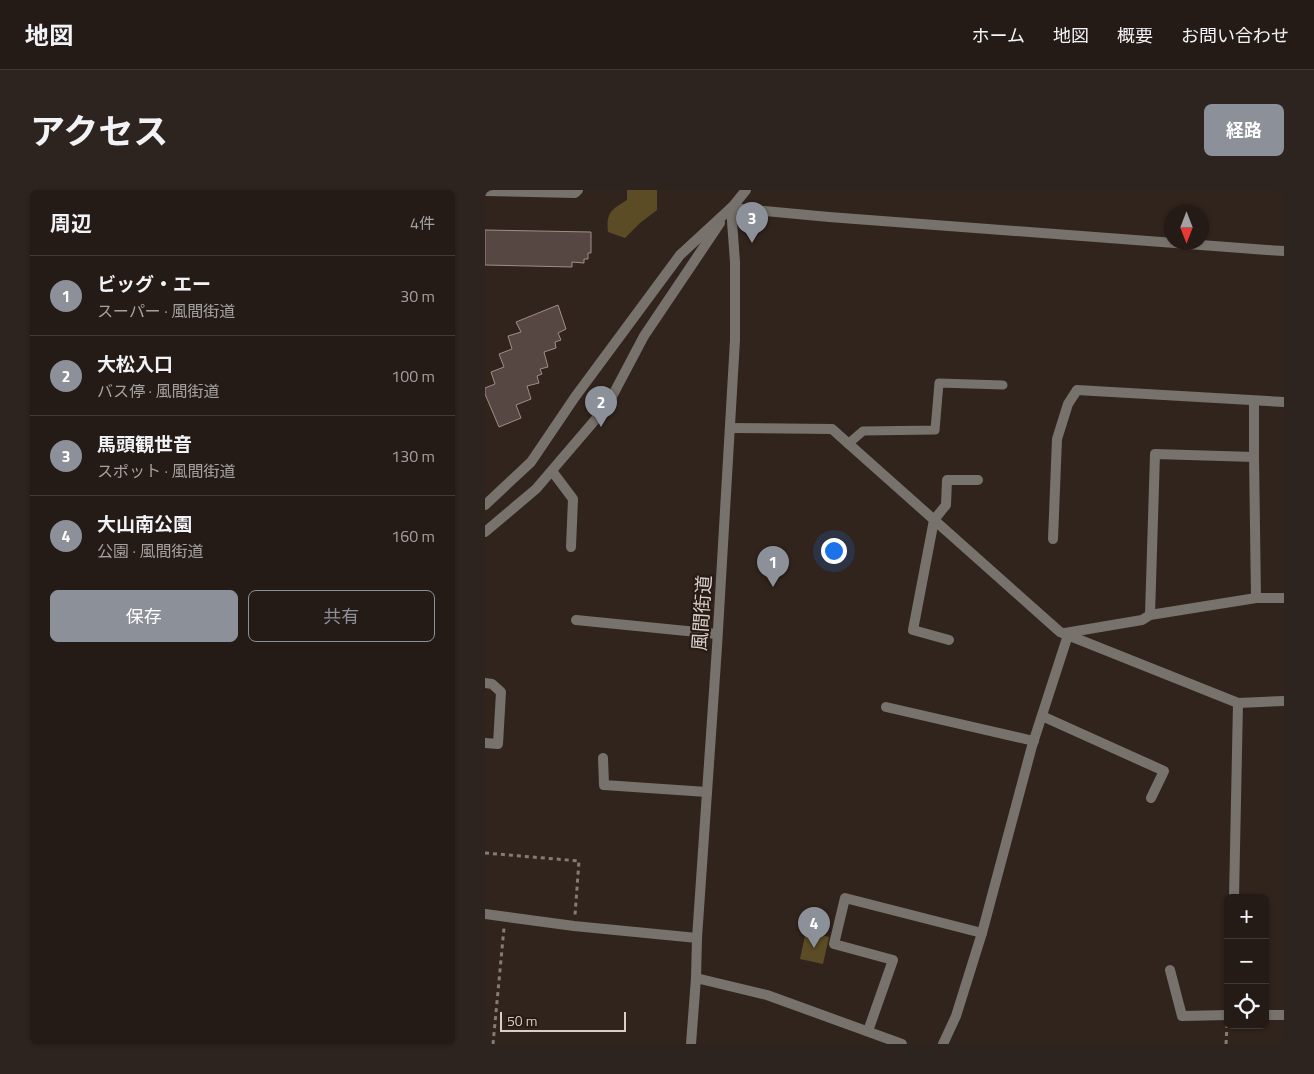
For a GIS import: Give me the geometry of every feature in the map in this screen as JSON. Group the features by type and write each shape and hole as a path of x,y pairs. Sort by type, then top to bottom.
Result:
{"street":[{"path":"485,191 575,193 578,190"},
{"path":"485,532 536,489 607,406 644,336 731,208 746,190"},
{"path":"485,505 531,462 575,398 680,255 731,208 829,218 1284,251"},
{"name":"風間街道","path":"691,1044 735,340 735,262 731,208"},
{"path":"1053,539 1057,439 1068,404 1077,390 1284,402"},
{"path":"1254,401 1256,598"},
{"path":"730,428 832,429 1053,625 1066,634 1238,703 1284,701"},
{"path":"1150,615 1155,454 1254,457"},
{"path":"552,471 573,499 571,546"},
{"path":"949,640 913,630 934,520 946,505 947,480 978,480"},
{"path":"1066,634 1142,620 1150,615 1256,598 1284,598"},
{"path":"576,620 717,634"},
{"path":"943,1044 956,1016 982,933 1034,742 1066,634"},
{"path":"485,683 492,684 501,692 499,744 485,744"},
{"path":"1233,894 1238,703"},
{"path":"886,707 1034,742"},
{"path":"1042,716 1164,771 1151,798"},
{"path":"603,758 604,785 707,792"},
{"path":"868,1031 893,960 833,944 845,898 982,933"},
{"path":"485,914 574,926 697,938"},
{"path":"1169,970 1182,1016 1224,1016"},
{"path":"696,978 767,995 902,1044"},
{"path":"1269,1016 1284,1016"}],"lane":[{"path":"848,444 863,431 935,430 939,383 1003,384"}],"path":[{"path":"485,853 579,861 574,926"},
{"path":"493,1044 505,917"}],"shaded area":[{"path":"627,190 657,190 657,210 625,238 608,232 608,220 611,212 627,200"},
{"path":"806,931 829,937 823,964 800,959"}],"building":[{"path":"485,230 591,232 591,253 588,253 588,259 584,259 584,263 572,262 572,267 485,265"},
{"path":"558,305 566,329 558,333 561,340 555,342 556,348 544,352 548,367 540,369 542,374 537,376 539,383 527,386 531,399 516,405 521,418 499,427 485,394 485,388 495,384 491,372 504,367 499,354 512,349 508,336 521,332 516,322"}],"place":[{"name":"馬頭観世音","path":"752,243"},
{"name":"大松入口","path":"601,427"},
{"name":"ビッグ・エー","path":"773,587"},
{"name":"大山南公園","path":"814,948"}]}
